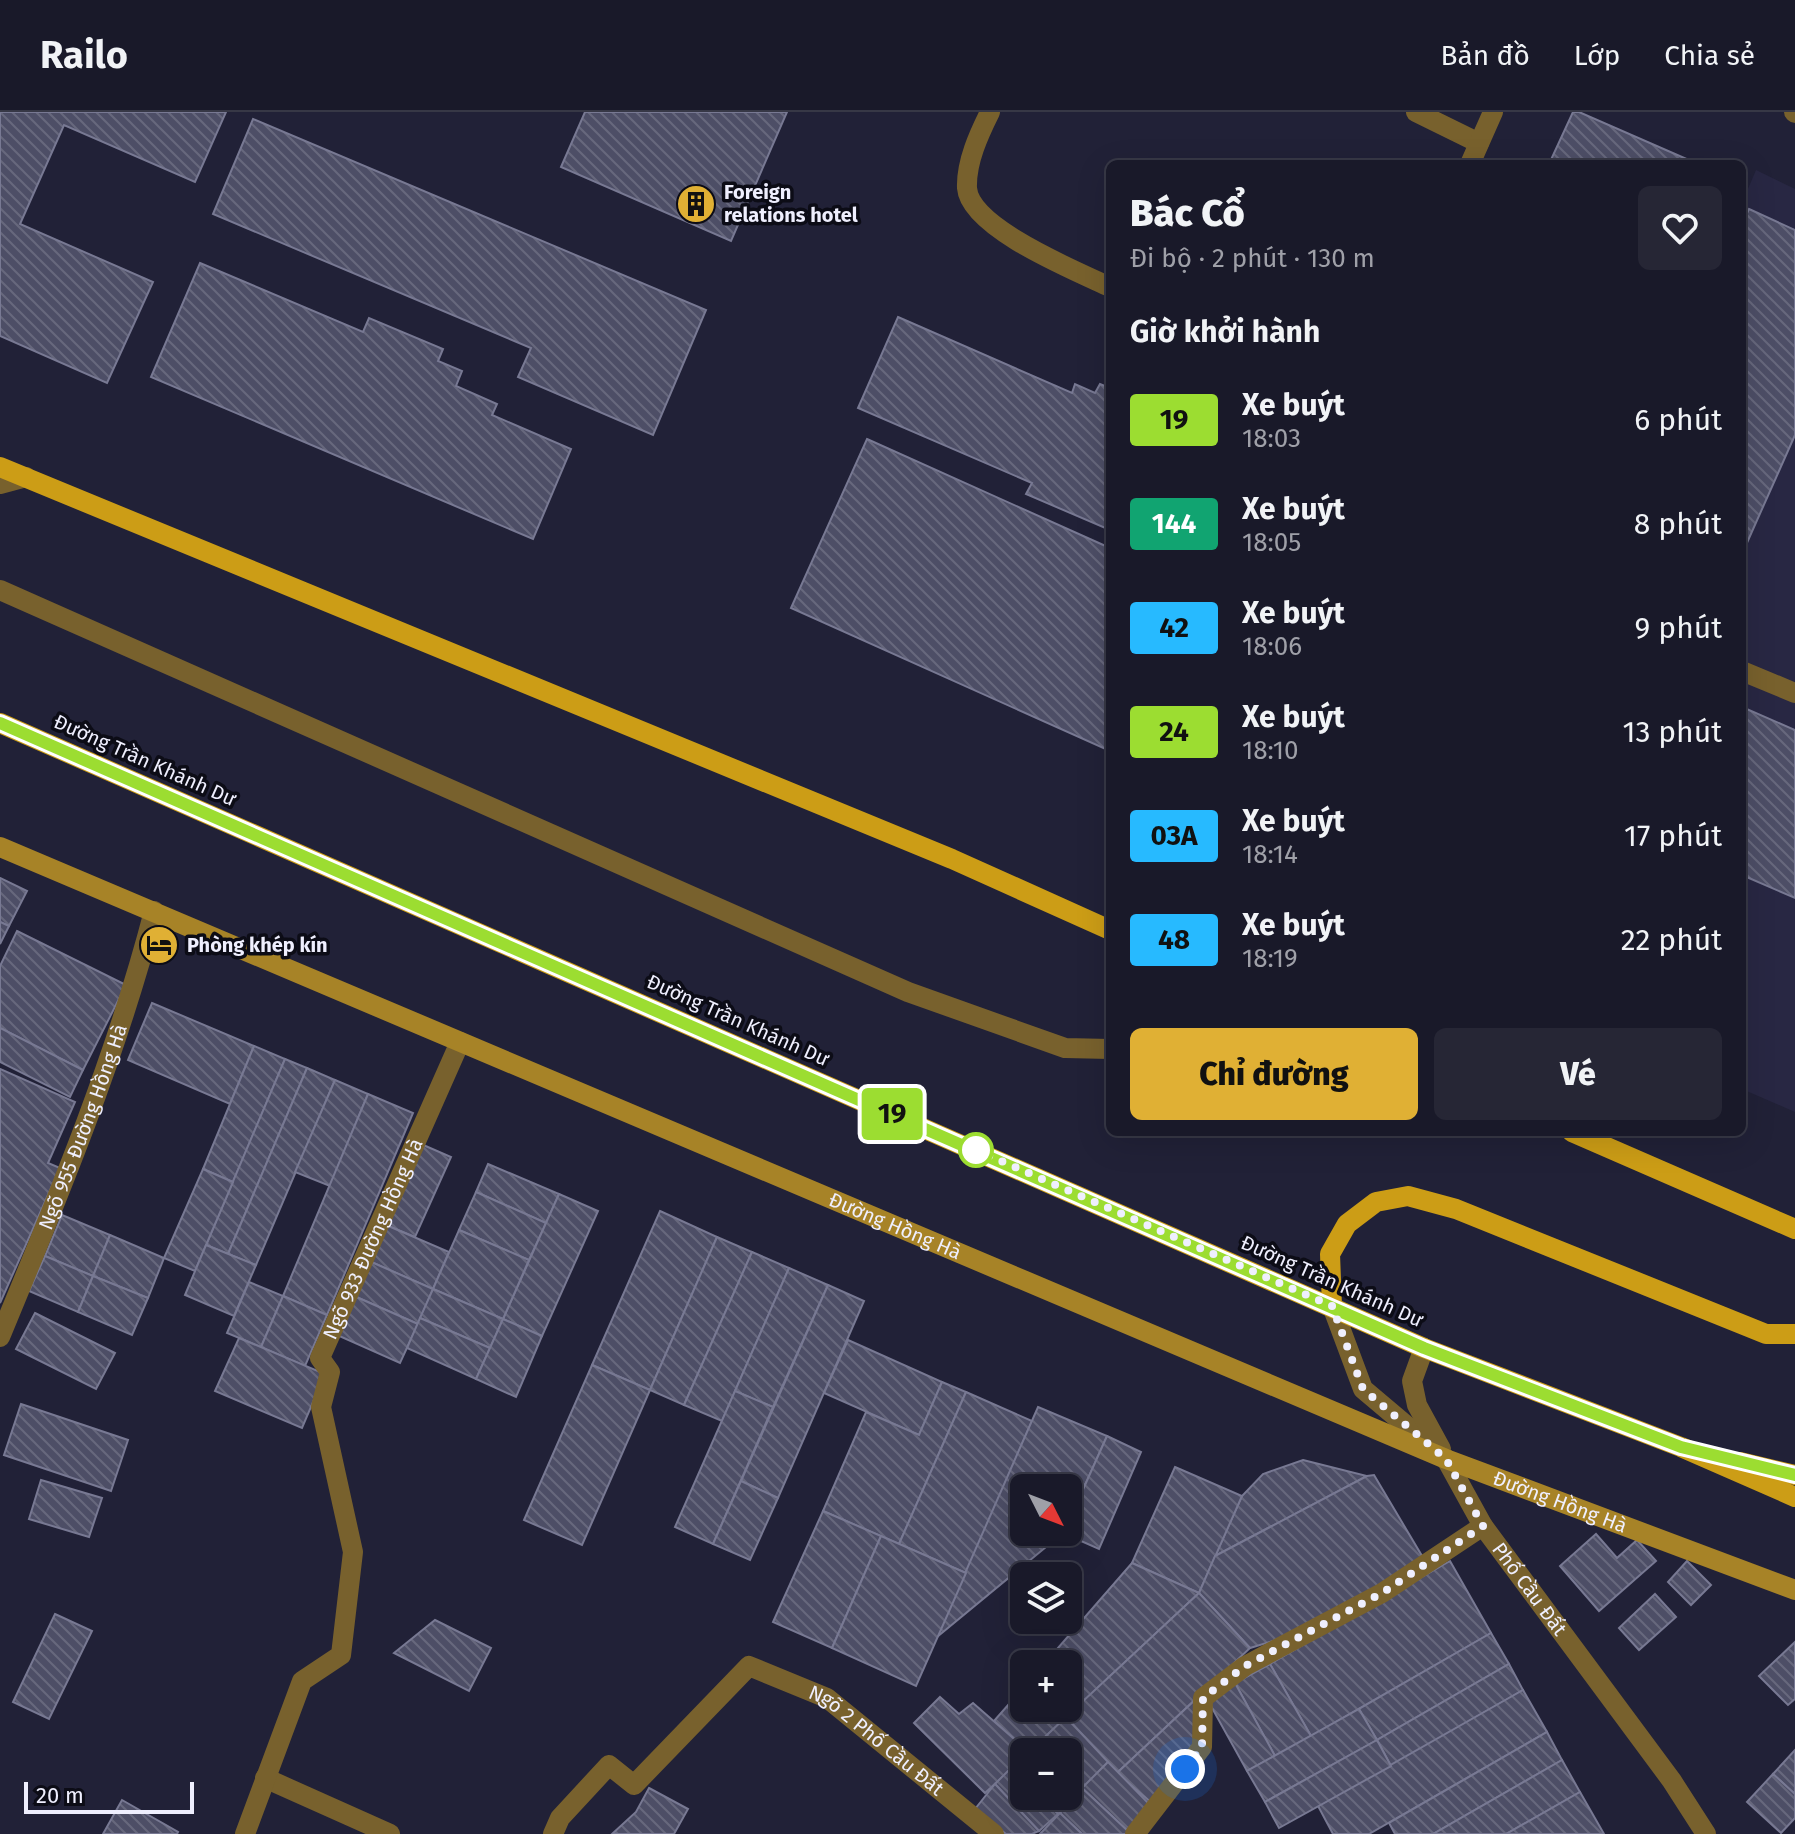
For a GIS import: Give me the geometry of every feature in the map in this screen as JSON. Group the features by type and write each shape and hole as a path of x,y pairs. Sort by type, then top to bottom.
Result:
{"main road":[{"path":"0,467 952,859 1106,928"},
{"name":"Đường Trần Khánh Dư","path":"0,723 1424,1348 1681,1447"},
{"path":"1581,1136 1795,1229"},
{"path":"1332,1306 1330,1254 1347,1224 1376,1202 1408,1196 1456,1209 1766,1334 1795,1334"},
{"path":"1681,1447 1795,1475"},
{"path":"1681,1447 1795,1497"}],"street":[{"path":"990,112 975,142 967,190 982,216 1035,252 1106,285"},
{"path":"1416,112 1479,143"},
{"path":"1472,160 1493,112"},
{"path":"0,484 26,477"},
{"path":"0,590 908,992 1065,1048 1106,1049"},
{"path":"1746,673 1795,693"},
{"name":"Đường Hồng Hà","path":"0,847 1446,1459 1795,1590"},
{"name":"Ngõ 955 Đường Hồng Hà","path":"0,1337 80,1145 135,987 154,911"},
{"name":"Ngõ 933 Đường Hồng Hà","path":"245,1834 302,1681 341,1655 353,1552 321,1407 330,1372 320,1358 460,1042"},
{"name":"Phố Cầu Đất","path":"1332,1306 1363,1389 1446,1459 1483,1526 1672,1781 1706,1834"},
{"path":"1424,1348 1412,1381 1417,1405 1446,1459"},
{"path":"1135,1834 1202,1747 1203,1698 1245,1666 1382,1593 1483,1526"},
{"name":"Ngõ 2 Phố Cầu Đất","path":"553,1834 560,1818 609,1765 634,1785 749,1666 827,1698 994,1834"},
{"path":"265,1778 390,1834"}],"shaded area":[{"path":"1756,170 1795,189 1795,1112 1746,1091 1746,194"}],"building":[{"path":"0,112 226,112 195,182 64,125 20,224 153,282 107,383 0,336"},
{"name":"Foreign relations hotel","path":"585,112 787,112 731,241 561,167"},
{"path":"1573,112 1579,112 1689,160 1551,160"},
{"path":"253,119 706,310 653,435 518,377 531,348 213,214"},
{"path":"1749,209 1795,230 1795,435 1746,545 1746,215"},
{"path":"200,263 363,332 369,318 443,349 438,361 462,371 456,386 497,404 492,415 571,449 533,539 151,377"},
{"path":"898,317 1072,393 1075,384 1095,393 1100,384 1106,386 1106,528 1026,494 1032,483 858,408"},
{"path":"867,439 1106,546 1106,749 791,608"},
{"path":"1746,709 1795,730 1795,898 1746,877"},
{"path":"0,878 27,891 9,926 0,922"},
{"path":"0,922 9,926 0,944"},
{"path":"17,931 126,985 83,1070 0,1028 0,966"},
{"path":"152,1003 254,1046 230,1104 128,1060"},
{"path":"0,1028 83,1070 70,1097 0,1062"},
{"path":"254,1046 285,1059 233,1182 203,1169"},
{"path":"285,1059 307,1068 228,1254 206,1245"},
{"path":"307,1068 335,1080 256,1265 228,1254"},
{"path":"0,1069 75,1102 48,1163 60,1168 0,1303"},
{"path":"335,1080 368,1094 330,1186 295,1172"},
{"path":"368,1094 413,1113 327,1315 283,1296"},
{"path":"421,1144 451,1157 415,1237 386,1225"},
{"path":"488,1164 559,1194 546,1223 476,1192"},
{"path":"203,1169 233,1182 195,1271 164,1258"},
{"path":"476,1192 546,1223 529,1260 459,1230"},
{"path":"559,1194 598,1211 542,1336 503,1319"},
{"path":"660,1211 717,1237 650,1390 592,1365"},
{"path":"62,1215 110,1235 93,1276 45,1256"},
{"path":"386,1225 449,1252 433,1289 369,1261"},
{"path":"459,1230 529,1260 503,1319 433,1289"},
{"path":"110,1235 164,1258 148,1298 93,1276"},
{"path":"717,1237 752,1252 684,1405 650,1390"},
{"path":"206,1245 256,1265 234,1316 185,1295"},
{"path":"752,1252 789,1268 722,1421 684,1405"},
{"path":"45,1256 93,1276 78,1312 29,1291"},
{"path":"369,1261 433,1289 418,1324 354,1296"},
{"path":"789,1268 828,1285 773,1407 735,1391"},
{"path":"93,1276 148,1298 132,1335 78,1312"},
{"path":"249,1282 283,1296 261,1347 227,1333"},
{"path":"828,1285 864,1301 778,1498 741,1481"},
{"path":"433,1289 503,1319 490,1348 420,1318"},
{"path":"283,1296 327,1315 305,1366 261,1347"},
{"path":"354,1296 418,1324 400,1363 337,1335"},
{"path":"35,1313 115,1353 96,1389 16,1349"},
{"path":"420,1318 490,1348 476,1379 407,1348"},
{"path":"503,1319 542,1336 516,1397 476,1379"},
{"path":"239,1338 325,1374 302,1428 215,1391"},
{"path":"848,1340 942,1382 919,1435 824,1393"},
{"path":"592,1365 650,1390 582,1545 524,1520"},
{"path":"942,1382 966,1392 899,1544 823,1511 866,1412 919,1435"},
{"path":"735,1391 773,1407 713,1544 675,1527"},
{"path":"966,1392 1032,1421 966,1573 899,1544"},
{"path":"21,1404 128,1440 111,1491 4,1455"},
{"path":"1038,1407 1107,1436 1082,1492 1082,1474 1010,1474 1010,1546 1047,1546 1028,1562 1010,1562 1010,1577 937,1637"},
{"path":"1107,1436 1141,1452 1099,1549 1082,1541 1082,1492"},
{"path":"1303,1460 1367,1476 1215,1556 1242,1496 1263,1474"},
{"path":"1175,1467 1242,1496 1199,1593 1132,1563"},
{"path":"1374,1475 1425,1561 1299,1633 1250,1648 1199,1593 1215,1556"},
{"path":"41,1480 102,1498 89,1537 29,1519"},
{"path":"741,1481 778,1498 750,1560 713,1544"},
{"path":"823,1511 881,1536 832,1648 773,1622"},
{"path":"1596,1534 1617,1558 1637,1540 1656,1561 1599,1611 1560,1566"},
{"path":"881,1536 966,1573 916,1686 832,1648"},
{"path":"1450,1561 1491,1633 1311,1736 1270,1664"},
{"path":"1687,1561 1711,1585 1691,1605 1668,1582"},
{"path":"1132,1563 1199,1593 1082,1702 1082,1650 1056,1650 1070,1634 1082,1634 1082,1620"},
{"path":"1199,1593 1250,1648 1117,1773 1071,1722 1082,1722 1082,1702"},
{"path":"1655,1594 1676,1617 1639,1650 1619,1628"},
{"path":"55,1614 92,1631 49,1719 13,1702"},
{"path":"435,1620 491,1648 469,1691 394,1653"},
{"path":"1491,1633 1509,1664 1377,1740 1359,1709"},
{"path":"1795,1642 1795,1699 1788,1705 1759,1676"},
{"path":"1270,1664 1311,1736 1275,1756 1235,1683"},
{"path":"1509,1664 1523,1690 1391,1766 1377,1740"},
{"path":"1235,1683 1275,1756 1247,1771 1207,1699"},
{"path":"1523,1690 1547,1732 1369,1834 1333,1834 1318,1806"},
{"path":"940,1697 959,1714 973,1703 1013,1738 1010,1738 1010,1770 985,1793 914,1723"},
{"path":"1196,1699 1202,1741 1154,1805 1117,1773"},
{"path":"1010,1703 1010,1722 1061,1722 1044,1738 1013,1738 994,1721"},
{"path":"1359,1709 1377,1740 1265,1802 1247,1771"},
{"path":"1061,1722 1071,1722 1108,1762 1082,1789 1082,1738 1044,1738"},
{"path":"1547,1732 1562,1760 1433,1834 1395,1834 1389,1823"},
{"path":"1377,1740 1391,1766 1279,1828 1265,1802"},
{"path":"1795,1750 1795,1794 1773,1774"},
{"path":"1562,1760 1580,1792 1506,1834 1433,1834"},
{"path":"1108,1762 1152,1807 1130,1833 1082,1788"},
{"path":"1010,1769 1010,1800 995,1784"},
{"path":"1773,1774 1795,1794 1795,1818 1781,1833 1747,1802"},
{"path":"995,1784 1010,1800 1010,1810 1019,1810 1039,1831 1006,1834 975,1809"},
{"path":"649,1788 688,1809 674,1834 612,1834 636,1812"},
{"path":"1082,1788 1130,1833 1082,1834 1060,1813 1063,1810 1082,1810"},
{"path":"1580,1792 1604,1834 1506,1834"},
{"path":"122,1800 178,1832 177,1834 103,1834"},
{"path":"1019,1810 1054,1810 1058,1814 1039,1831"},
{"path":"1060,1813 1082,1834 1040,1834"}],"bus line":[{"name":"19","path":"0,723 1424,1348 1681,1447 1795,1475"}],"place":[{"name":"Foreign relations hotel","path":"696,204"},
{"name":"Phòng khép kín","path":"159,945"}],"route":[{"path":"976,1150 1332,1306 1363,1389 1446,1459 1483,1526 1382,1593 1245,1666 1203,1698 1202,1747 1185,1769"}]}
